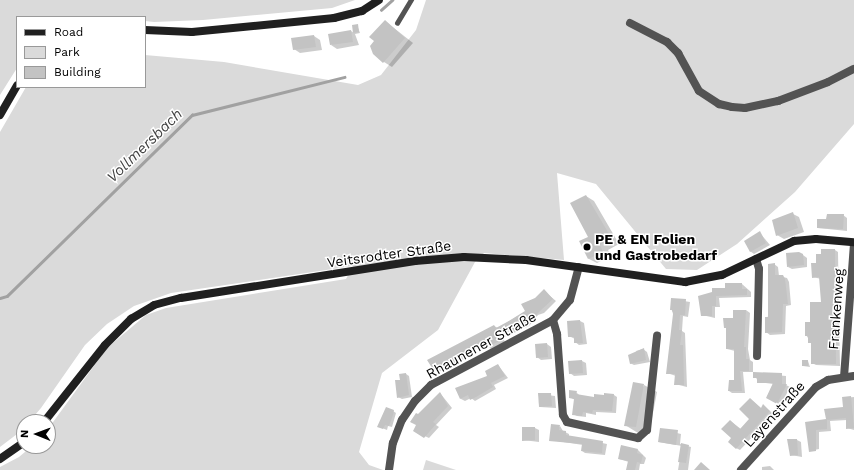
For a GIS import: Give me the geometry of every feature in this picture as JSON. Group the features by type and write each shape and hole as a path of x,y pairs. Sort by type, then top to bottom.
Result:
{"street":[{"path":"146,30 192,32 334,18 362,11 379,0"},
{"path":"630,23 667,42 678,53 699,91 719,104 732,107 746,108 778,101 828,82 854,69"},
{"path":"0,115 16,87"},
{"name":"Veitsrodter Straße","path":"50,414 105,345 131,319 154,305 181,298 415,261 464,257 526,260 685,282 722,275 794,241 816,239 854,243"},
{"name":"Frankenweg","path":"844,377 854,243"},
{"path":"756,259 759,268 757,356"},
{"name":"Rhaunener Straße","path":"390,470 393,443 402,420 415,402 431,385 552,320 570,300 579,267"},
{"path":"552,320 557,334 563,415 567,422 638,438 647,430 657,336"},
{"name":"Layenstraße","path":"741,470 816,387 828,380 854,376"},
{"path":"0,459 16,448"}],"lane":[{"path":"397,23 411,0"}],"green space":[{"path":"0,0 355,0 332,8 203,20 154,22 146,21 146,16 16,16 16,70 0,95"},
{"path":"426,0 854,0 854,124 795,192 737,244 697,270 666,269 596,184 557,173 564,260 484,253 475,262 438,330 382,373 359,452 369,465 383,470 0,470 0,467 23,454 56,454 56,418 107,348 146,315 166,308 346,279 353,266 171,293 134,306 107,324 85,345 36,414 16,414 16,435 0,447 0,132 25,88 146,88 146,55 224,62 358,85 381,75 416,30"},
{"path":"426,460 456,470 423,470"}],"building":[{"path":"385,20 405,38 383,63 373,54 370,46 374,41 369,37"},
{"path":"358,24 359,32 353,33 352,25"},
{"path":"351,30 353,42 330,45 328,34"},
{"path":"314,35 316,47 293,50 291,38"},
{"path":"586,195 612,239 600,245 603,252 588,259 579,241 588,237 570,203"},
{"path":"793,212 798,228 776,236 772,220"},
{"path":"827,214 844,214 843,229 817,228 817,219 826,219"},
{"path":"760,231 766,243 750,252 744,241"},
{"path":"821,249 835,249 836,364 811,364 811,343 808,343 808,336 805,336 805,322 810,322 810,302 821,302 819,277 812,278 811,263 816,263 816,254 821,254"},
{"path":"799,252 803,254 804,265 787,267 786,253"},
{"path":"775,263 775,275 783,275 785,279 788,304 783,304 782,332 765,333 765,317 768,317 768,264"},
{"path":"725,283 742,283 742,289 747,289 747,295 716,296 716,306 712,306 712,316 701,316 698,296 712,292 712,288 725,288"},
{"path":"544,289 553,299 536,315 534,313 525,324 500,336 502,340 486,347 483,341 469,348 471,352 434,371 427,360 494,325 496,328 507,322 525,311 521,304 535,298"},
{"path":"671,298 686,299 685,315 680,315 679,330 682,330 680,345 683,345 684,385 674,385 675,374 666,374 673,314 672,310 670,310"},
{"path":"733,310 746,310 744,347 746,347 746,359 749,359 749,371 740,371 742,391 728,391 729,380 734,380 734,349 726,349 726,328 724,328 723,318 733,318"},
{"path":"580,320 583,343 574,343 574,337 568,337 567,321"},
{"path":"547,343 548,357 536,358 535,344"},
{"path":"644,348 646,360 630,364 628,355"},
{"path":"582,360 583,373 569,374 568,361"},
{"path":"802,360 808,360 808,366 802,366"},
{"path":"498,364 505,376 491,383 493,387 476,397 470,400 468,395 460,399 455,388 487,376 485,371"},
{"path":"753,372 782,373 782,384 787,384 777,404 766,398 773,383 757,383 757,378 753,378"},
{"path":"406,373 409,395 397,398 395,380 400,380 399,374"},
{"path":"633,382 644,384 636,427 624,426"},
{"path":"569,390 577,391 576,394 594,397 594,394 614,394 612,411 593,410 592,413 583,412 582,416 572,415 574,399 569,398"},
{"path":"440,392 448,406 433,422 436,424 424,438 413,431 416,425 410,422 416,413 418,414"},
{"path":"538,393 551,393 552,406 539,407"},
{"path":"851,396 854,428 846,429 846,418 827,420 827,429 816,430 816,451 809,452 805,422 826,419 824,409 843,407 842,397"},
{"path":"750,398 761,408 763,404 770,411 736,449 728,442 731,438 721,429 730,420 740,429 749,419 739,409"},
{"path":"386,407 394,410 389,426 385,425 383,429 377,427"},
{"path":"551,424 560,425 559,430 566,431 566,435 603,441 602,453 581,451 582,444 549,441"},
{"path":"522,427 535,427 535,440 522,441"},
{"path":"660,428 678,430 676,445 658,442"},
{"path":"787,439 797,439 798,455 790,456"},
{"path":"681,443 689,445 686,463 678,462"},
{"path":"621,445 638,449 637,453 643,455 641,463 637,462 635,470 626,470 628,461 618,459"},
{"path":"701,462 710,470 694,470"}],"waterway":[{"name":"Vollmersbach","path":"381,10 392,0"},
{"name":"Vollmersbach","path":"0,298 7,296 192,115 344,77"}],"place":[{"name":"PE & EN Folien und Gastrobedarf","path":"587,247"}]}
